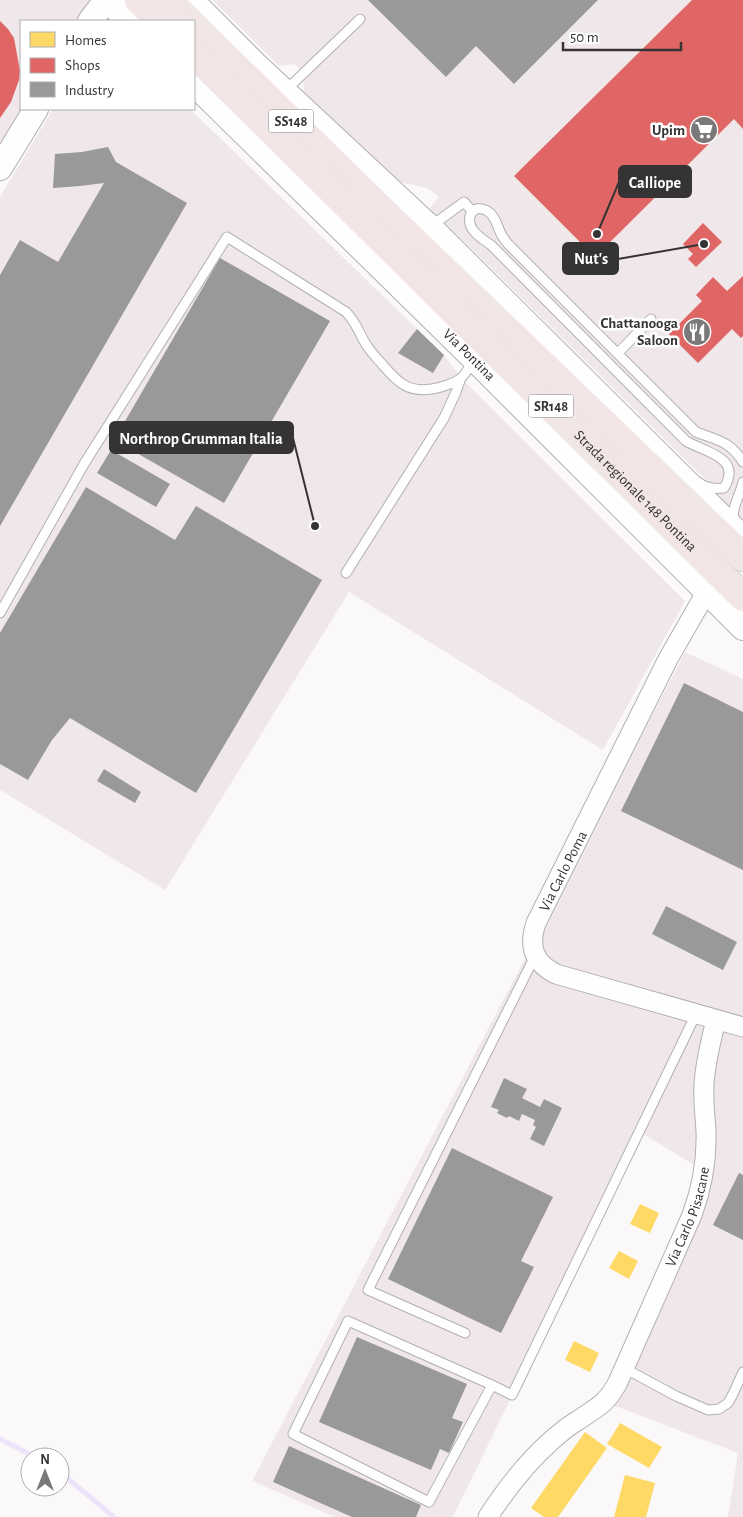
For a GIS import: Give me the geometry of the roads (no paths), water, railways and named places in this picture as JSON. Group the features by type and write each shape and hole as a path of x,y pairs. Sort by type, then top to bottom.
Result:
{"highway":[{"path":"139,0 159,20"},
{"path":"167,0 188,20"},
{"name":"SS148","path":"195,27 388,216"},
{"name":"SS148","path":"195,55 359,216"},
{"name":"Strada regionale 148 Pontina","path":"359,216 743,597"},
{"name":"Strada regionale 148 Pontina","path":"388,216 743,557"}],"street":[{"path":"91,20 106,0 128,20"},
{"path":"191,0 430,227 739,534"},
{"name":"Via Pontina","path":"195,85 474,359 743,628"},
{"path":"0,168 35,110"},
{"name":"Via Carlo Poma","path":"535,956 533,939 536,924 668,659 708,591"},
{"path":"535,956 546,968 556,974 743,1027"},
{"name":"Via Carlo Pisacane","path":"488,1517 518,1476 538,1453 568,1427 605,1402 624,1368 692,1215 701,1189 706,1144 704,1084 706,1062 716,1020"}],"lane":[{"path":"285,91 360,19"},
{"path":"430,227 464,202 472,211"},
{"path":"627,423 652,438 681,469 701,485 716,489 724,488 732,476 732,468 726,459 718,453 686,442 491,246 474,232 470,225 472,211 478,208 492,214 508,244 696,432 722,441 737,452 743,462"},
{"path":"0,613 84,464 227,237 346,312 356,324 370,350 392,376 404,386 419,390 435,389 461,378"},
{"path":"618,353 651,319"},
{"path":"346,573 444,418 461,378 474,359"},
{"path":"739,534 732,516 743,482"},
{"path":"466,1333 368,1290 535,956"},
{"path":"492,1385 429,1502 293,1434 348,1321 492,1385 512,1395 696,1014"},
{"path":"624,1368 676,1396 708,1410 719,1409 728,1403 743,1372"}],"waterway":[{"path":"0,1439 20,1449"},
{"path":"70,1480 114,1517"}],"place":[{"name":"Upim","path":"704,130"},
{"name":"Calliope","path":"597,234"},
{"name":"Nut's","path":"704,244"},
{"name":"Chattanooga Saloon","path":"697,332"},
{"name":"Northrop Grumman Italia","path":"315,526"}]}
